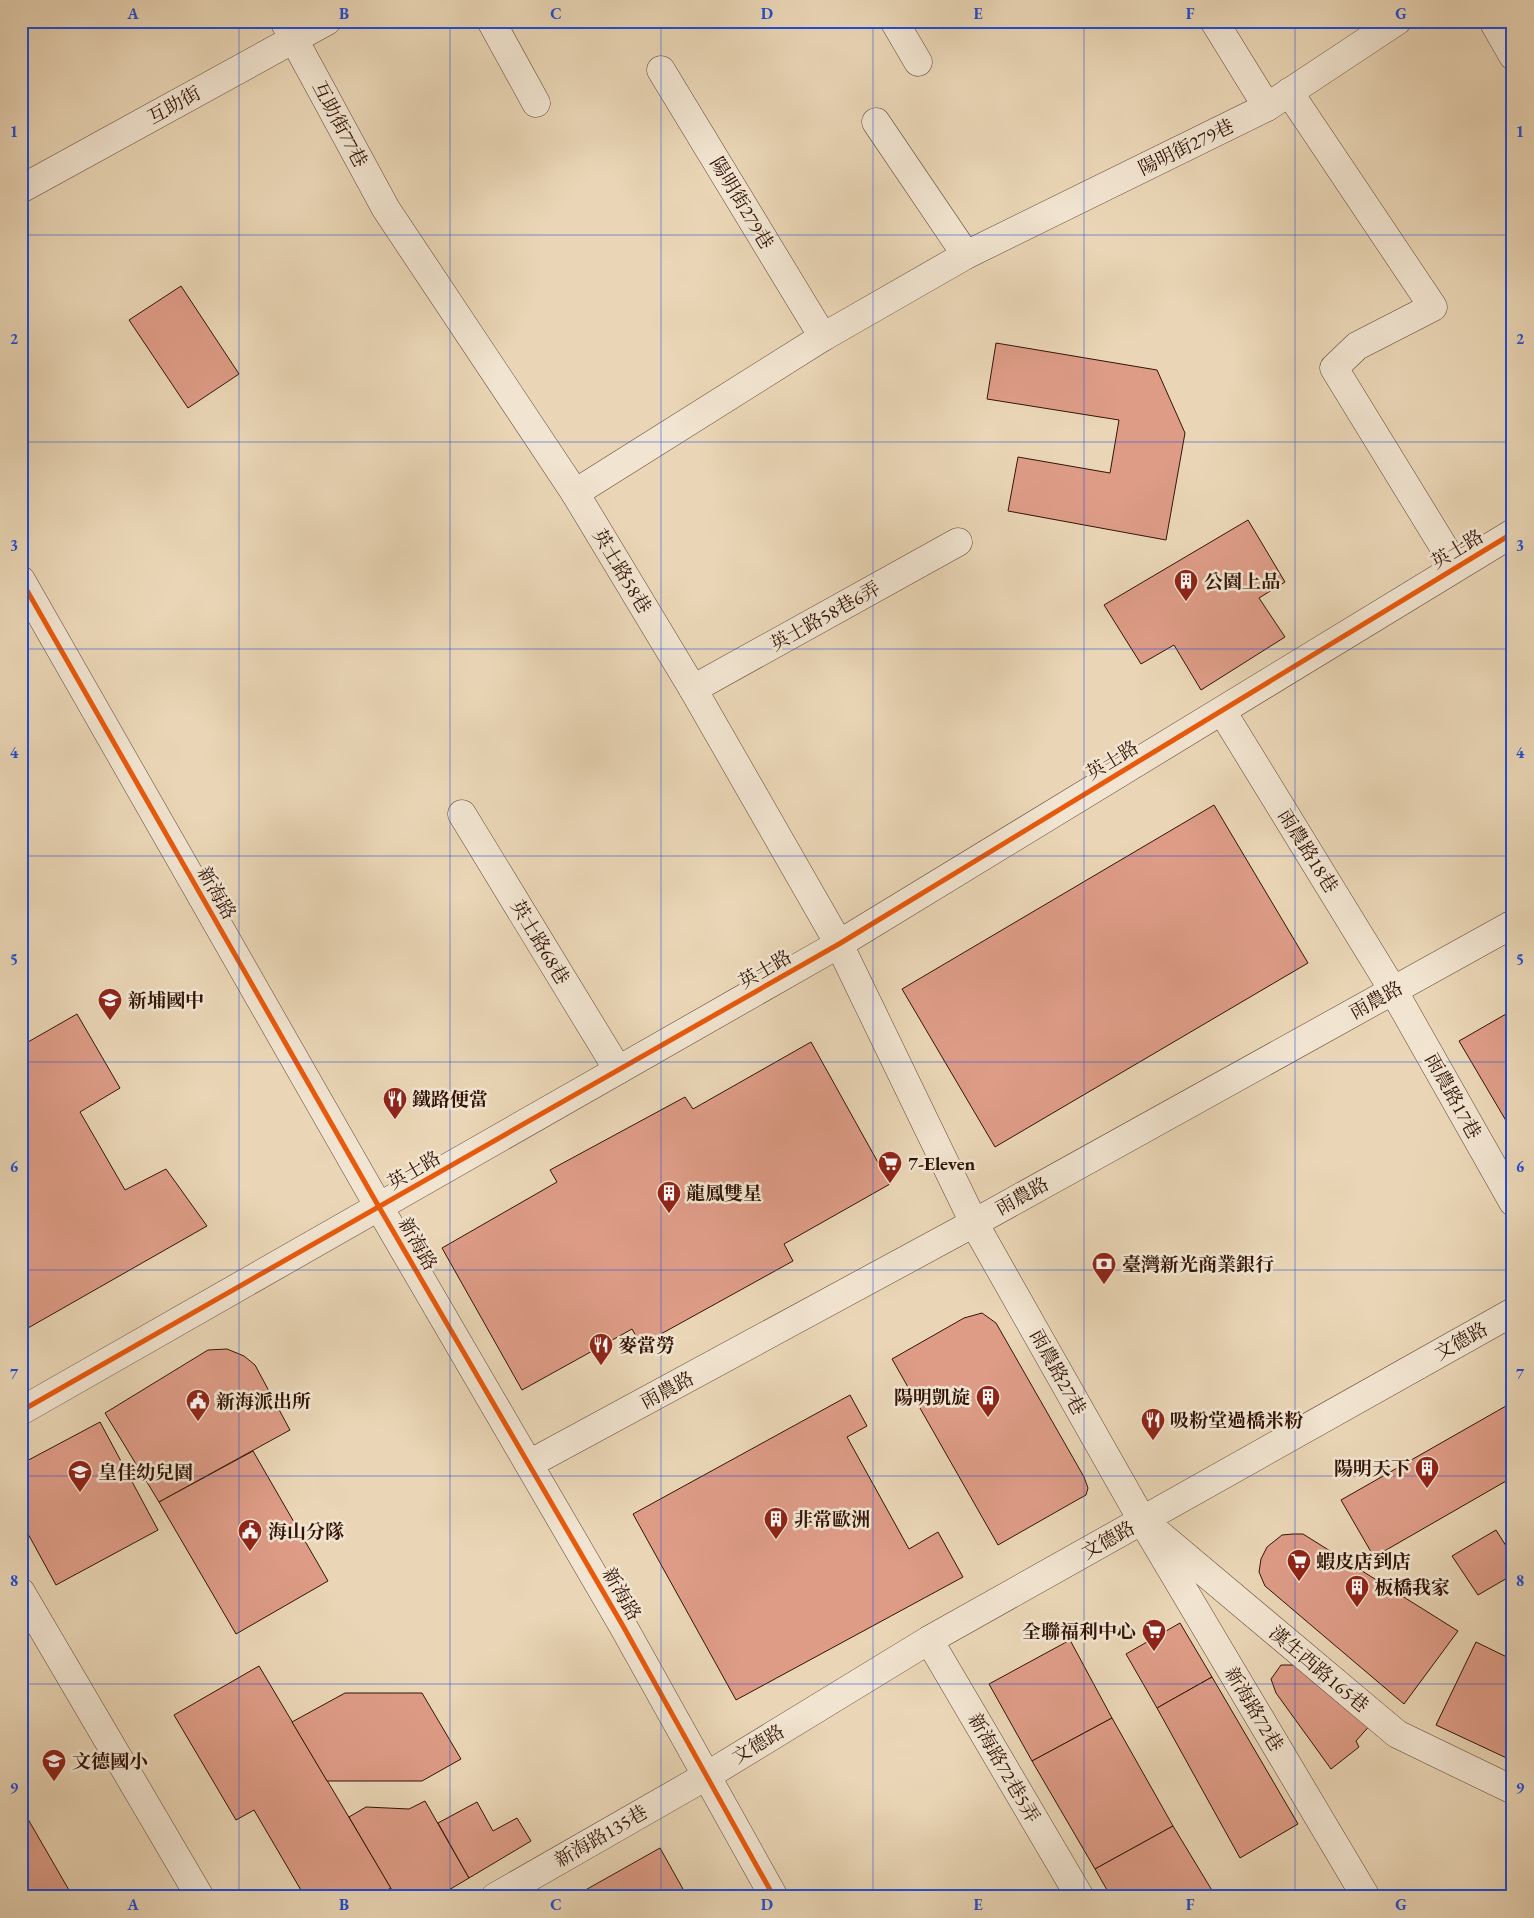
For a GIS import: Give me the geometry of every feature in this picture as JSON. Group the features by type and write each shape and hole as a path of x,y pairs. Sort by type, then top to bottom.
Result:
{"street":[{"name":"互助街","path":"21,190 289,30 327,21"},
{"path":"490,21 536,103"},
{"path":"894,21 918,62"},
{"path":"1214,21 1278,99 1432,307 1357,346 1334,368 1456,567"},
{"name":"陽明街279巷","path":"575,493 823,337 966,255 1278,99 1397,21"},
{"path":"1493,21 1513,56"},
{"name":"互助街77巷","path":"289,30 386,209"},
{"name":"陽明街279巷","path":"662,70 823,337"},
{"path":"876,122 966,255"},
{"name":"英士路58巷","path":"386,209 575,493 693,690 839,944"},
{"name":"英士路","path":"21,1412 839,944 1513,533"},
{"name":"英士路58巷6弄","path":"693,690 958,542"},
{"name":"新海路","path":"21,580 379,1207 530,1464 708,1776 774,1897"},
{"name":"雨農路18巷","path":"1222,711 1393,990"},
{"name":"英士路68巷","path":"462,814 618,1070"},
{"name":"雨農路","path":"530,1464 974,1223 1513,924"},
{"name":"雨農路27巷","path":"839,944 974,1223 1142,1520"},
{"name":"雨農路17巷","path":"1393,990 1513,1202"},
{"name":"文德路","path":"708,1776 929,1640 1513,1312"},
{"name":"漢生西路165巷","path":"1142,1520 1397,1734 1513,1790"},
{"name":"新海路72巷","path":"1142,1520 1366,1897"},
{"path":"21,1592 200,1897"},
{"name":"新海路72巷5弄","path":"929,1640 1080,1897"},
{"name":"新海路135巷","path":"495,1897 708,1776"}],"building":[{"path":"181,286 239,374 188,408 129,320"},
{"path":"996,343 1157,370 1185,433 1166,540 1008,511 1018,457 1110,473 1119,420 987,399"},
{"name":"公園上品","path":"1248,520 1285,582 1259,598 1285,637 1201,690 1174,645 1141,664 1104,605"},
{"path":"1214,805 1308,963 995,1147 902,989"},
{"path":"1513,1010 1513,1114 1505,1119 1459,1041"},
{"path":"77,1014 120,1088 80,1112 125,1190 166,1169 207,1226 21,1332 21,1046"},
{"name":"龍鳳雙星","path":"811,1042 890,1184 784,1244 793,1261 641,1345 632,1329 522,1390 442,1248 557,1182 550,1170 685,1097 693,1109"},
{"path":"1513,1114 1513,1133 1505,1119"},
{"name":"陽明凱旋","path":"982,1313 996,1323 1084,1477 1088,1488 1086,1495 998,1545 892,1359 964,1318"},
{"name":"新海派出所","path":"227,1349 244,1356 255,1365 290,1430 159,1502 105,1413 208,1350"},
{"name":"非常歐洲","path":"850,1395 867,1426 847,1437 909,1549 938,1532 963,1577 736,1700 633,1514"},
{"name":"陽明天下","path":"1513,1402 1513,1477 1374,1557 1341,1500"},
{"name":"皇佳幼兒園","path":"100,1422 158,1530 56,1585 21,1521 21,1464"},
{"name":"海山分隊","path":"253,1451 328,1581 236,1634 159,1502"},
{"path":"1496,1530 1513,1557 1513,1583 1509,1577 1478,1595 1452,1556"},
{"name":"板橋我家","path":"1303,1534 1458,1631 1404,1704 1265,1586 1259,1572 1261,1559 1267,1547 1282,1535"},
{"path":"1180,1623 1212,1677 1157,1708 1126,1654"},
{"path":"1070,1640 1112,1718 1032,1761 989,1684"},
{"path":"1476,1642 1513,1660 1513,1761 1436,1725"},
{"path":"1281,1665 1295,1665 1371,1724 1356,1741 1359,1747 1331,1769 1276,1693 1271,1679"},
{"path":"259,1666 391,1888 375,1897 305,1897 254,1810 236,1820 174,1715"},
{"path":"1212,1677 1298,1824 1240,1858 1157,1708"},
{"path":"345,1693 422,1693 461,1759 422,1781 327,1781 292,1722"},
{"path":"1112,1718 1173,1826 1095,1869 1032,1761"},
{"path":"425,1801 469,1878 437,1897 396,1897 349,1817 366,1807 409,1809"},
{"path":"477,1802 493,1831 517,1818 531,1841 469,1878 438,1823"},
{"path":"21,1807 73,1897 21,1897"},
{"path":"1173,1826 1216,1897 1111,1897 1095,1869"},
{"path":"660,1848 683,1889 669,1897 573,1897"}],"cycle path":[{"path":"21,1411 839,944 1513,533"},
{"path":"21,580 379,1207 623,1626 774,1897"}],"place":[{"name":"公園上品","path":"1186,602"},
{"name":"新埔國中","path":"110,1021"},
{"name":"鐵路便當","path":"395,1120"},
{"name":"7-Eleven","path":"890,1184"},
{"name":"龍鳳雙星","path":"669,1214"},
{"name":"臺灣新光商業銀行","path":"1104,1285"},
{"name":"麥當勞","path":"601,1366"},
{"name":"陽明凱旋","path":"988,1418"},
{"name":"新海派出所","path":"198,1422"},
{"name":"吸粉堂過橋米粉","path":"1153,1441"},
{"name":"陽明天下","path":"1427,1489"},
{"name":"皇佳幼兒園","path":"80,1493"},
{"name":"非常歐洲","path":"776,1540"},
{"name":"海山分隊","path":"250,1552"},
{"name":"蝦皮店到店","path":"1299,1582"},
{"name":"板橋我家","path":"1357,1608"},
{"name":"全聯福利中心","path":"1154,1652"},
{"name":"文德國小","path":"54,1782"}]}
